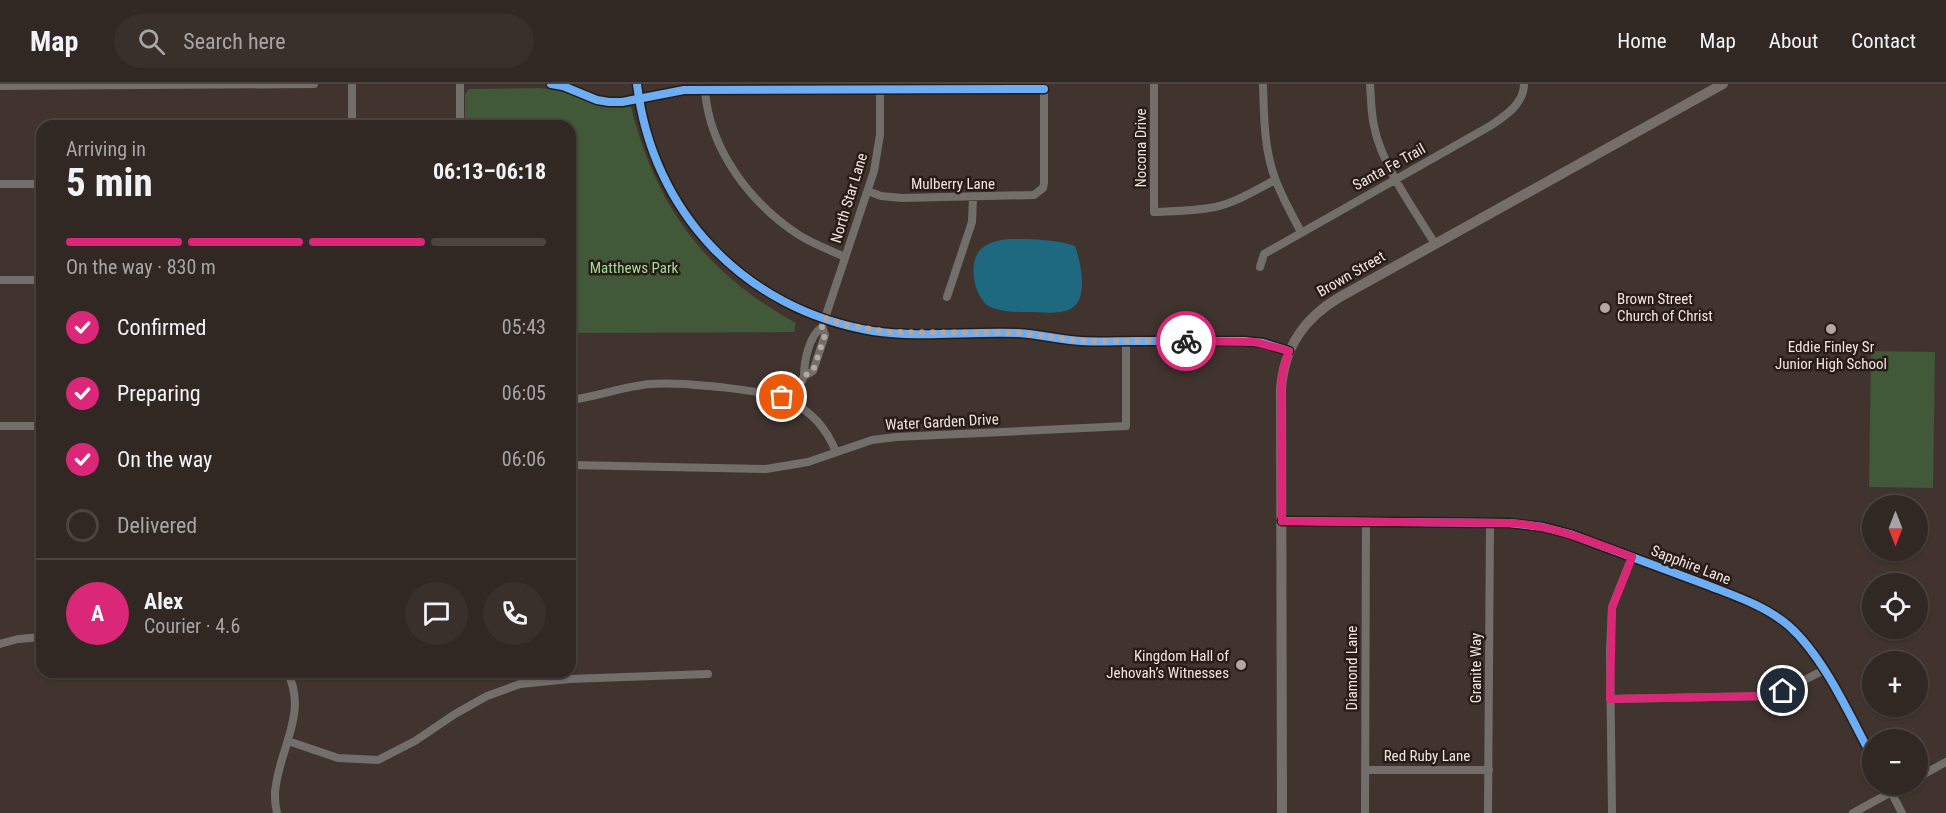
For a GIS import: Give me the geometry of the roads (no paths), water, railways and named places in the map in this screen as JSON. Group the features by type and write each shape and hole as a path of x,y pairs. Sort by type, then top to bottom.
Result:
{"main road":[{"name":"Brown Street","path":"1282,813 1281,389 1283,370 1289,351 1299,332 1319,310 1340,297 1723,84"}],"street":[{"path":"0,86 314,84"},
{"path":"352,84 352,120"},
{"path":"460,84 460,120"},
{"path":"551,84 563,85 597,100 609,102 671,92 1044,86"},
{"path":"637,84 645,133 663,177 678,205 706,243 730,265 756,285 785,302 847,325 889,332 1021,333 1083,341 1255,342 1289,351"},
{"name":"Nocona Drive","path":"1154,84 1154,212 1215,207 1275,180"},
{"path":"1263,84 1265,134 1275,180 1301,232"},
{"path":"1370,84 1374,127 1384,155 1434,244"},
{"name":"Santa Fe Trail","path":"1260,267 1264,254 1502,118 1519,101 1524,84"},
{"name":"Mulberry Lane","path":"868,191 881,196 902,198 1029,197 1038,193 1044,183 1044,86"},
{"name":"North Star Lane","path":"793,402 804,376 804,365 815,332 822,327 874,171 879,143 880,87"},
{"path":"705,91 707,110 719,144 738,177 756,199 800,236 845,257"},
{"path":"0,184 36,184"},
{"path":"948,297 970,229 973,198"},
{"path":"0,280 36,280"},
{"name":"Water Garden Drive","path":"576,465 766,469 808,462 872,440 896,437 1126,426 1126,341"},
{"path":"576,399 623,388 669,383 769,393 793,402 809,414 822,428 836,452"},
{"path":"0,426 36,426"},
{"name":"Sapphire Lane","path":"1282,521 1490,523 1543,527 1570,534 1632,557 1762,608 1788,626 1806,644 1824,670 1862,739"},
{"name":"Diamond Lane","path":"1365,813 1366,522"},
{"name":"Granite Way","path":"1488,813 1490,523"},
{"path":"1612,813 1610,699 1612,608 1632,557"},
{"path":"0,644 36,638"},
{"path":"1610,699 1767,696 1783,691 1824,670"},
{"path":"288,741 338,758 378,760 415,741 487,696 520,684 577,679 708,674"},
{"path":"277,813 276,784 293,725 296,704 289,678"},
{"path":"1928,772 1946,762"},
{"name":"Red Ruby Lane","path":"1365,770 1489,770"},
{"path":"1853,813 1880,795"},
{"path":"1892,795 1902,813"}],"water":[{"path":"1010,239 1034,239 1075,246 1080,262 1082,283 1078,301 1073,307 1056,312 1013,312 991,307 982,300 974,279 976,256 987,245"}],"place":[{"name":"Brown Street Church of Christ","path":"1605,308"},
{"name":"Eddie Finley Sr Junior High School","path":"1831,329"},
{"name":"Kingdom Hall of Jehovah’s Witnesses","path":"1241,665"}],"park label":[{"name":"Matthews Park","path":"634,268"}]}
